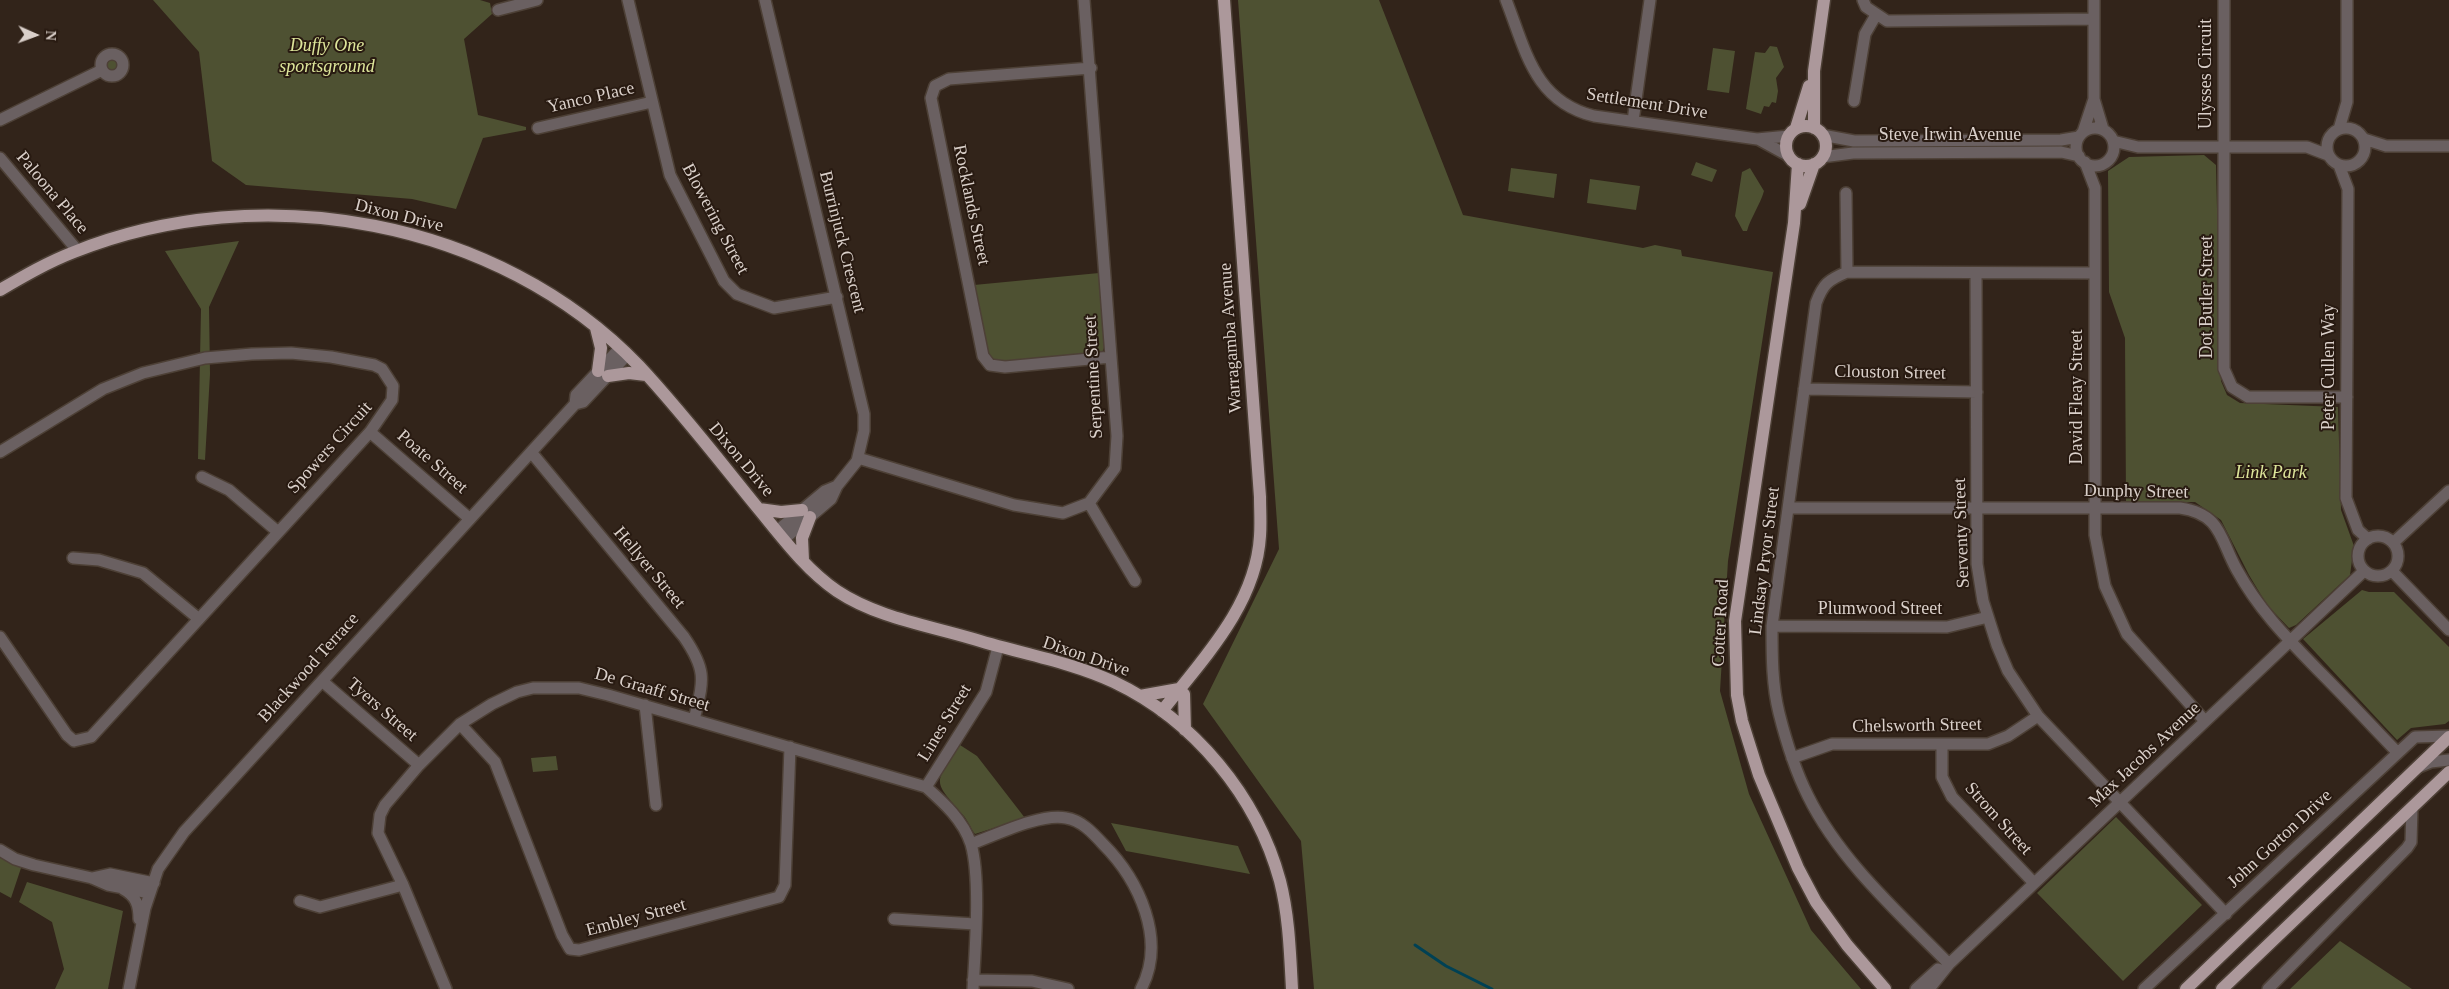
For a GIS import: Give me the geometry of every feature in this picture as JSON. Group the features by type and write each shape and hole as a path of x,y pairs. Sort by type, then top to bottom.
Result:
{"main road":[{"name":"Warragamba Avenue","path":"1165,713 1200,661 1205,660 1238,609 1251,577 1260,538 1260,497 1224,0"},
{"path":"1814,71 1818,131 1825,146 1818,161 1794,160 1786,146 1793,132 1814,71 1824,0"},
{"path":"1793,132 1808,126 1818,131"},
{"name":"Cotter Road","path":"1794,160 1794,223 1735,621 1737,694 1742,721 1759,775 1798,868 1816,902 1847,945 1886,989"},
{"name":"Cotter Road","path":"1794,223 1818,161"},
{"name":"Dixon Drive","path":"0,290 77,250 126,236 192,220 290,215 357,222 422,237 473,256 527,282 596,328 623,351 669,399 803,560 835,590 870,609 1093,674 1140,696 1165,713 1184,730 1212,757 1228,776 1248,807 1270,852 1281,885 1288,921 1292,989"},
{"path":"596,328 601,348 603,373 646,375"},
{"path":"759,508 781,512 806,513 802,538 803,560"},
{"path":"1140,696 1181,691 1184,730"},
{"name":"John Gorton Drive","path":"2186,989 2449,736"},
{"path":"2222,989 2449,772"}],"street":[{"path":"498,10 537,0"},
{"name":"Blowering Street","path":"628,0 670,175 724,281 737,294 774,308 837,297"},
{"name":"Burrinjuck Crescent","path":"765,0 864,414 864,431 858,458 850,472 837,486 825,491 806,513 781,535"},
{"name":"Serpentine Street","path":"1084,0 1091,68 1117,436 1115,468 1089,503"},
{"name":"Settlement Drive","path":"1506,0 1533,69 1552,95 1581,112 1757,139 1793,132"},
{"path":"1633,121 1650,0"},
{"path":"1863,0 1866,7 1887,21 2094,19"},
{"path":"2094,0 2094,99 2103,129 2113,141 2138,148 2307,147 2328,155 2329,138"},
{"name":"Ulysses Circuit","path":"2224,0 2224,147"},
{"name":"Peter Cullen Way","path":"2339,129 2347,102 2346,0"},
{"path":"1854,101 1865,34 1876,15"},
{"name":"Rocklands Street","path":"1091,68 949,79 935,86 931,98 983,356 990,366 1006,368 1111,356"},
{"path":"0,120 102,70"},
{"path":"2094,99 2077,150 2082,159 2097,166 2110,158 2138,148"},
{"name":"Yanco Place","path":"538,128 652,102"},
{"name":"Peter Cullen Way","path":"2347,102 2360,135 2366,144 2348,189"},
{"path":"2081,135 2093,128 2103,129"},
{"path":"2307,147 2329,138 2339,129 2351,128 2360,135 2386,146 2449,146"},
{"name":"Steve Irwin Avenue","path":"1818,131 1854,141 2061,140 2081,135"},
{"name":"Settlement Drive","path":"1757,139 1794,160"},
{"path":"2110,158 2113,141"},
{"path":"2339,165 2350,166 2386,146"},
{"name":"Dot Butler Street","path":"2224,147 2224,369 2232,387 2248,397 2347,397"},
{"name":"Steve Irwin Avenue","path":"1818,161 1854,152 2062,152 2082,159"},
{"name":"Peter Cullen Way","path":"2328,155 2339,165 2348,189 2346,498 2358,530 2368,539"},
{"name":"Paloona Place","path":"0,158 77,250"},
{"name":"David Fleay Street","path":"2095,188 2110,158"},
{"name":"David Fleay Street","path":"2082,159 2095,188 2095,535 2103,578 2127,634 2205,721"},
{"path":"1846,193 1847,272"},
{"name":"Lindsay Pryor Street","path":"1949,964 1853,863 1830,833 1808,798 1792,758 1779,712 1773,670 1772,626 1816,303 1822,287 1832,278 1847,272 2095,273"},
{"name":"Serventy Street","path":"1976,273 1977,564 1988,617 2008,670 2038,716 2226,914"},
{"name":"Blackwood Terrace","path":"129,989 139,933 158,869 184,832 575,404 576,395 603,373 623,351"},
{"name":"Spowers Circuit","path":"0,452 103,389 143,373 205,358 291,353 331,357 374,365 382,369 393,386 392,400 370,432 91,737 74,740 67,735 0,637"},
{"name":"Clouston Street","path":"1804,389 1976,392"},
{"name":"Poate Street","path":"370,432 470,519"},
{"name":"Hellyer Street","path":"531,452 684,637 699,658 702,684 694,720"},
{"path":"858,458 1014,505 1063,513 1089,503 1135,581"},
{"path":"202,477 229,490 278,532"},
{"path":"2393,543 2449,490"},
{"name":"Dunphy Street","path":"1788,508 2180,508 2199,512 2205,515 2218,528 2230,558 2249,592 2268,618 2397,752"},
{"path":"2381,536 2393,543 2398,554 2396,566 2392,571 2381,576 2364,571 2359,560 2359,554 2360,548 2368,539 2381,536"},
{"path":"72,558 99,560 144,573 199,619"},
{"name":"Max Jacobs Avenue","path":"1929,989 1949,964 2364,571"},
{"path":"2392,571 2449,630"},
{"name":"Plumwood Street","path":"1772,626 1947,627 1988,617"},
{"name":"Lines Street","path":"926,787 986,692 998,647"},
{"name":"Tyers Street","path":"322,681 419,765"},
{"name":"De Graaff Street","path":"446,989 403,885 378,833 378,824 385,805 419,765 460,724 492,704 518,692 533,688 579,688 645,705 926,787 951,811 970,844 975,878 973,984"},
{"path":"645,705 656,805"},
{"name":"Chelsworth Street","path":"1792,758 1832,744 1988,744 2008,736 2038,716"},
{"name":"Embley Street","path":"460,724 495,762 562,935 570,949 579,950 778,897 786,886 790,748"},
{"name":"John Gorton Drive","path":"2144,989 2415,737 2449,736"},
{"name":"Strom Street","path":"1942,744 1942,777 1952,797 2034,883"},
{"path":"2417,768 2431,762 2449,760"},
{"path":"2268,989 2408,848 2411,842 2412,808"},
{"path":"970,844 1048,817 1071,819 1091,831 1118,859 1135,886 1146,916 1152,938 1152,958 1149,974 1141,989"},
{"path":"0,850 15,859 92,878 120,888 152,888"},
{"path":"92,878 110,874 152,888"},
{"path":"300,901 320,907 403,885"},
{"path":"120,888 131,894 139,907 139,933"},
{"path":"894,919 974,924"},
{"name":"Max Jacobs Avenue","path":"1916,989 1938,969 1949,964"},
{"path":"973,984 1032,981 1068,989"}],"green space":[{"name":"Duffy One sportsground","path":"153,0 480,0 490,3 492,14 464,39 478,115 526,127 526,130 483,138 456,209 412,199 246,185 212,161 199,52"},
{"path":"1238,0 1379,0 1463,215 1643,248 1655,245 1681,250 1682,256 1773,272 1728,561 1720,691 1749,794 1811,930 1861,989 1314,989 1301,841 1203,704 1279,549"},
{"path":"1770,46 1777,47 1784,67 1776,78 1778,91 1776,103 1772,102 1769,107 1764,106 1761,114 1746,109 1755,52 1765,53"},
{"path":"1713,48 1735,51 1729,93 1707,90"},
{"path":"112,55 119,58 122,65 119,72 112,75 105,72 102,65 105,58"},
{"name":"Link Park","path":"2204,155 2216,165 2221,381 2227,395 2240,403 2338,407 2341,510 2354,546 2350,575 2296,625 2289,628 2267,605 2249,575 2221,520 2195,502 2126,502 2125,338 2109,292 2108,171 2129,157"},
{"path":"1696,162 1717,170 1712,182 1691,175"},
{"path":"1511,168 1557,174 1554,198 1508,191"},
{"path":"1750,168 1764,191 1747,231 1743,231 1735,216 1742,172"},
{"path":"1590,179 1640,186 1636,210 1587,203"},
{"path":"239,241 209,307 210,374 205,460 198,459 201,309 165,251"},
{"path":"1099,273 1105,345 1102,353 999,362 991,359 986,353 974,285"},
{"path":"2362,590 2369,592 2394,592 2449,647 2449,721 2445,724 2411,728 2397,740 2303,639"},
{"path":"960,745 977,756 1025,818 975,834 964,816 941,787 941,774"},
{"path":"556,756 558,770 533,772 531,758"},
{"path":"2116,817 2202,905 2123,981 2037,893"},
{"path":"1111,823 1238,846 1250,874 1126,851"},
{"path":"0,854 21,868 11,898 0,892"},
{"path":"27,882 123,911 108,989 55,989 64,969 52,922 19,902"},
{"path":"2340,941 2412,989 2290,989"}],"waterway":[{"path":"1415,945 1446,966 1492,989"}]}
